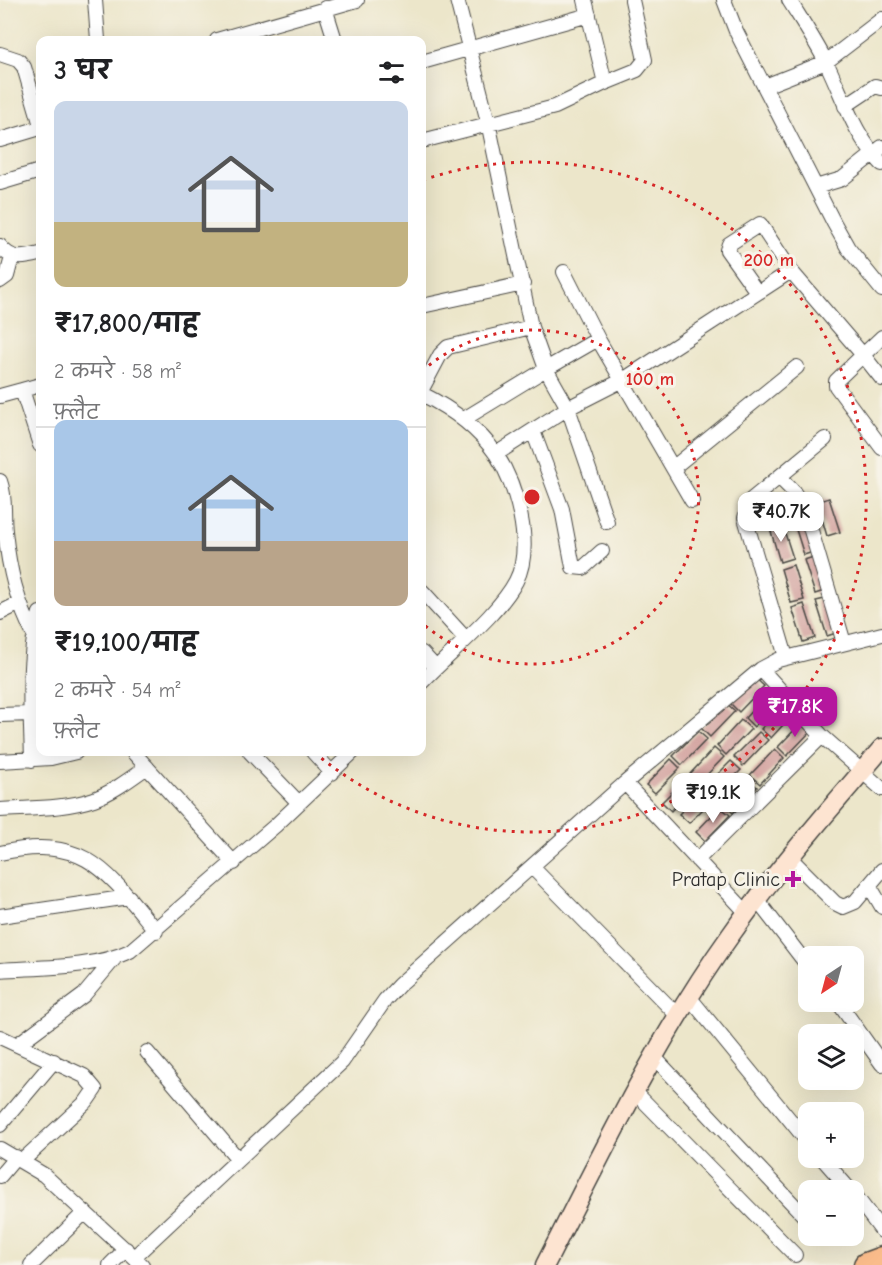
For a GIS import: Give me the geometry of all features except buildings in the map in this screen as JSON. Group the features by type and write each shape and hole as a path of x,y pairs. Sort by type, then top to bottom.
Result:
{"highway":[{"path":"866,1265 882,1259"}],"street":[{"path":"95,0 98,36"},
{"path":"230,36 357,0"},
{"path":"457,0 488,122 531,327 546,369 568,408 607,522"},
{"path":"585,0 605,84"},
{"path":"426,140 488,122 555,107 637,70 645,60 632,0"},
{"path":"724,0 735,31 848,248 882,290"},
{"path":"789,0 826,62 854,126 879,155 842,179 816,187"},
{"path":"325,8 334,36"},
{"path":"426,61 589,15"},
{"path":"765,86 826,62 882,20"},
{"path":"0,54 18,60 36,91"},
{"path":"845,105 875,86 882,88"},
{"path":"0,140 36,129"},
{"path":"0,183 36,172"},
{"path":"757,292 727,250 729,244 760,224 791,271 882,379"},
{"path":"0,246 12,257 25,258 36,255"},
{"path":"0,281 7,276 12,257"},
{"path":"496,454 568,408 622,380 791,271"},
{"path":"564,272 598,339 692,501"},
{"path":"426,305 522,284"},
{"path":"426,382 440,356 448,347 531,327"},
{"path":"882,337 836,381 836,386 882,447"},
{"path":"464,419 598,339"},
{"path":"674,467 797,367"},
{"path":"0,396 36,387"},
{"path":"22,390 36,433"},
{"path":"426,396 464,419 496,454 512,491 522,525 525,550 521,569 514,584 426,678"},
{"path":"533,431 562,509 573,567 583,568 602,551"},
{"path":"786,657 745,518 751,500 825,439"},
{"path":"779,477 793,491 805,510 844,643"},
{"path":"0,481 4,496 6,543 18,604 35,637"},
{"path":"426,595 465,638"},
{"path":"0,613 18,604"},
{"path":"32,760 31,714 36,632"},
{"path":"110,1265 134,1257 342,1062 385,1000 399,985 625,783 761,669 786,657 882,634"},
{"path":"426,657 436,668"},
{"path":"761,669 822,736 882,789"},
{"path":"0,715 31,714"},
{"path":"696,860 822,736"},
{"path":"545,1265 678,1016 752,906 882,748"},
{"path":"0,761 32,760 54,756"},
{"path":"137,756 234,863"},
{"path":"254,756 299,803"},
{"path":"317,756 332,773"},
{"path":"0,970 114,959 130,951 234,863 349,756"},
{"path":"0,810 68,805 93,799 114,789 147,767"},
{"path":"625,783 696,860 752,906 798,955"},
{"path":"0,853 47,847 71,850 105,871 156,931"},
{"path":"790,858 835,903 843,907 855,902 882,870"},
{"path":"532,867 678,1016"},
{"path":"869,885 882,907"},
{"path":"0,916 129,897"},
{"path":"18,1044 84,995 114,959"},
{"path":"690,998 798,1130"},
{"path":"845,1012 882,1064"},
{"path":"0,1037 84,1076 95,1089 86,1102 0,1176"},
{"path":"147,1052 238,1160"},
{"path":"655,1058 798,1209"},
{"path":"0,1125 54,1061"},
{"path":"636,1093 795,1255"},
{"path":"0,1149 44,1175 134,1257"},
{"path":"831,1168 841,1180"},
{"path":"864,1208 882,1231"},
{"path":"31,1265 85,1212"}],"place":[{"name":"Pratap Clinic","path":"793,879"}]}
